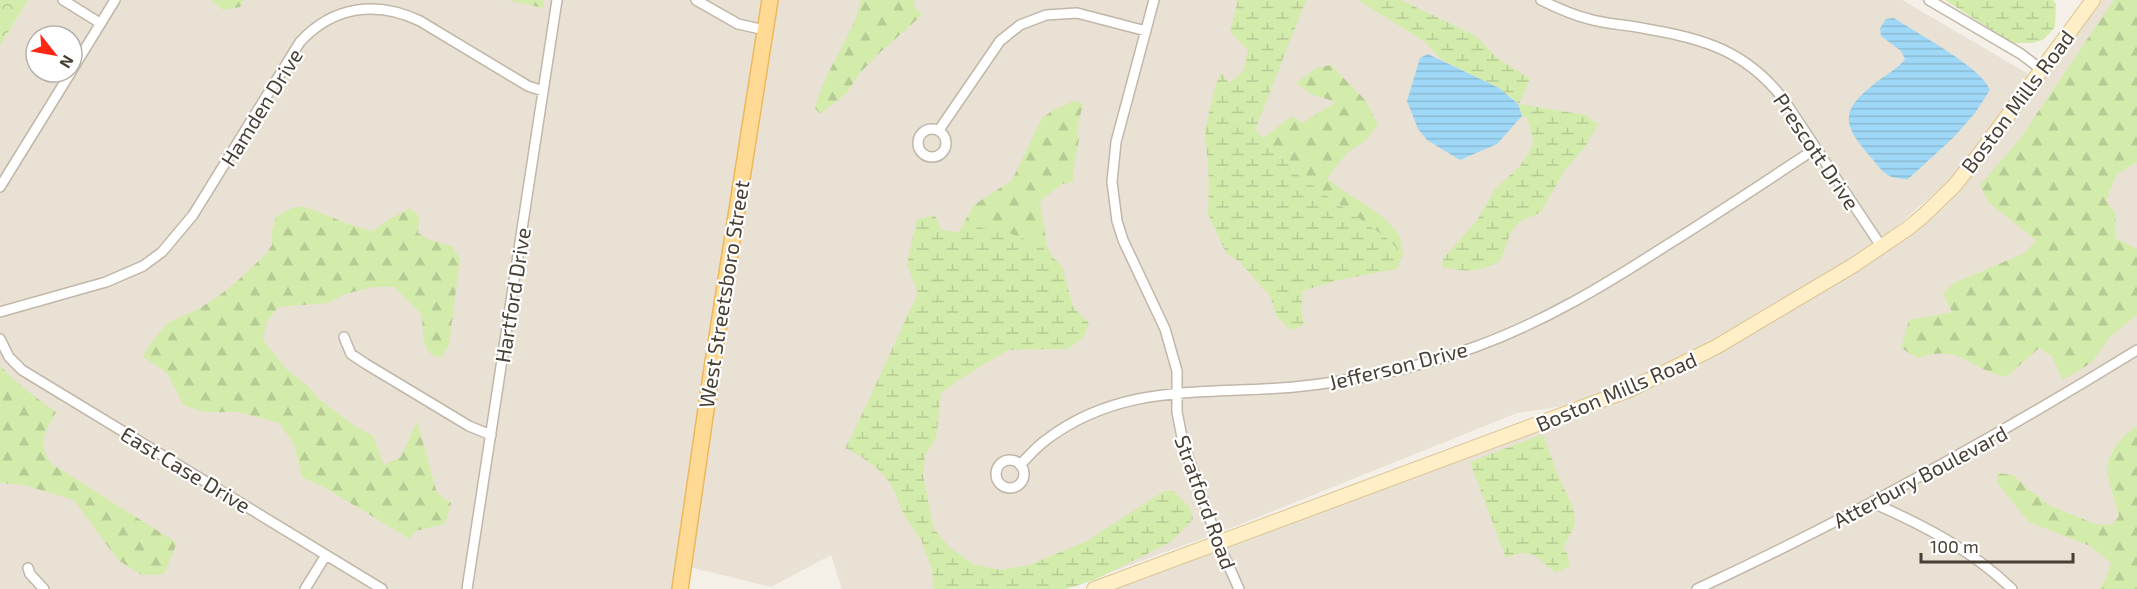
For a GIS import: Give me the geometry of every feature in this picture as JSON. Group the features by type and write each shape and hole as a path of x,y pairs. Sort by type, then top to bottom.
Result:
{"main road":[{"name":"West Streetsboro Street","path":"680,589 709,386 770,0"}],"street":[{"path":"63,0 100,23"},
{"path":"84,49 115,0"},
{"name":"Hartford Drive","path":"467,589 557,0"},
{"path":"696,0 738,24 765,30"},
{"name":"Stratford Road","path":"1154,0 1116,142 1112,165 1113,200 1123,240 1166,329 1177,370 1178,418 1183,442 1218,542 1239,589"},
{"name":"Prescott Drive","path":"1541,0 1591,20 1692,38 1724,50 1754,69 1776,89 1881,246"},
{"path":"1929,0 2021,54 2042,70"},
{"name":"Boston Mills Road","path":"1094,589 1573,412 1646,383 1726,341 1854,265 1906,229 1954,185 2093,0"},
{"name":"Hamden Drive","path":"0,312 106,282 143,266 162,252 194,215 300,42 316,26 337,15 364,8 388,9 402,13 420,21 528,86 543,91"},
{"path":"939,130 1000,41 1020,25 1054,13 1077,13 1146,31"},
{"path":"0,187 63,84"},
{"name":"Jefferson Drive","path":"1020,465 1045,441 1089,413 1121,402 1177,393 1282,388 1345,380 1417,365 1474,347 1526,326 1588,295 1815,149"},
{"path":"344,337 351,354 366,364 469,426 491,435"},
{"name":"East Case Drive","path":"0,339 9,357 22,370 382,589"},
{"name":"Atterbury Boulevard","path":"1697,589 1771,555 1873,503 2018,423 2137,350"},
{"path":"1873,503 1951,542 2012,589"},
{"path":"305,589 326,555"},
{"path":"28,568 30,574 44,589"}],"shaded area":[{"path":"28,0 770,0 680,589 0,589 0,46"},
{"path":"779,0 1902,0 2032,76 1963,168 1889,233 1848,264 1682,361 1577,404 1517,413 1231,528 1065,589 842,589 831,555 771,587 689,567"},
{"path":"2093,0 2137,0 2137,589 1094,589 1654,379 1923,216"}],"green space":[{"path":"0,0 28,0 0,46"},
{"path":"210,0 244,0 240,7 223,10"},
{"path":"507,0 544,0 543,8"},
{"path":"861,0 914,0 914,6 922,15 877,55 858,75 847,93 820,114 815,108 819,94 851,28"},
{"path":"1238,0 1306,0 1255,130 1298,175 1388,239 1403,255 1397,269 1338,280 1303,291 1301,310 1304,325 1291,330 1277,317 1270,296 1239,261 1226,253 1208,214 1209,182 1205,129 1221,73 1229,83 1243,72 1248,50 1230,32"},
{"path":"1358,0 1401,0 1476,36 1496,57 1530,79 1519,104 1585,115 1598,124 1584,148 1565,170 1540,213 1520,221 1510,234 1501,260 1473,270 1442,267 1443,259 1477,220 1495,189 1520,166 1534,143 1527,117 1522,116 1518,103 1499,88 1442,60 1425,42"},
{"path":"1945,0 2053,0 2056,4 2055,27 2043,40 2031,43 2012,43"},
{"path":"2114,0 2137,0 2137,162 2116,175 2106,200 2116,215 2115,238 2137,249 2137,315 2110,337 2091,363 2063,380 2052,356 2039,348 2006,377 1993,374 1956,356 1933,354 1918,358 1901,348 1909,320 1952,312 1943,293 1954,283 2025,253 2036,240 1988,202 1980,185 2019,140"},
{"path":"1331,65 1366,101 1378,125 1366,140 1347,153 1327,178 1390,224 1397,232 1403,255 1388,239 1298,175 1263,138 1292,116 1302,123 1336,102 1311,94 1296,83 1316,68"},
{"path":"1074,101 1083,104 1077,128 1079,140 1073,169 1073,182 1062,184 1040,201 1047,246 1054,258 1039,245 959,232 974,205 1012,180 1042,118 1055,109"},
{"path":"294,207 306,207 373,231 410,208 419,216 418,233 427,239 452,246 460,258 449,345 442,357 435,356 427,349 424,342 422,315 394,287 374,287 345,294 328,303 278,307 267,322 263,340 287,370 308,386 319,399 356,427 373,436 384,465 401,457 417,421 437,493 451,503 445,524 415,531 410,539 327,489 302,477 294,444 279,423 238,412 204,412 183,405 167,373 143,357 147,348 167,323 216,298 267,253 272,245 272,231 276,217"},
{"path":"935,215 941,230 959,232 977,227 1009,233 1040,245 1062,266 1073,307 1089,323 1084,337 1068,349 1008,350 941,393 936,439 925,455 923,475 934,529 950,548 973,564 1001,570 1029,565 1087,541 1164,491 1174,491 1190,508 1193,519 1171,542 1094,580 1066,589 934,589 932,570 921,540 905,517 891,484 878,469 845,448 918,293 907,264 917,219"},
{"path":"0,366 23,388 56,412 43,444 52,464 177,543 164,574 142,575 118,560 74,500 24,485 0,483"},
{"path":"2137,426 2137,589 2099,589 2104,583 2111,563 2090,546 2029,522 1997,483 1997,473 2013,475 2049,505 2095,524 2112,525 2119,516 2108,477 2108,462 2117,444"},
{"path":"1543,434 1574,510 1575,525 1563,548 1567,553 1570,566 1555,573 1534,555 1523,553 1506,558 1470,462"}],"water":[{"path":"1894,18 1963,62 1985,81 1990,90 1975,113 1953,138 1908,179 1893,177 1881,169 1853,134 1849,118 1850,110 1855,102 1905,59 1901,51 1881,36 1880,28 1886,19"},
{"path":"1428,54 1499,88 1518,104 1522,116 1497,144 1460,160 1427,140 1418,129 1407,101 1420,58"}]}
